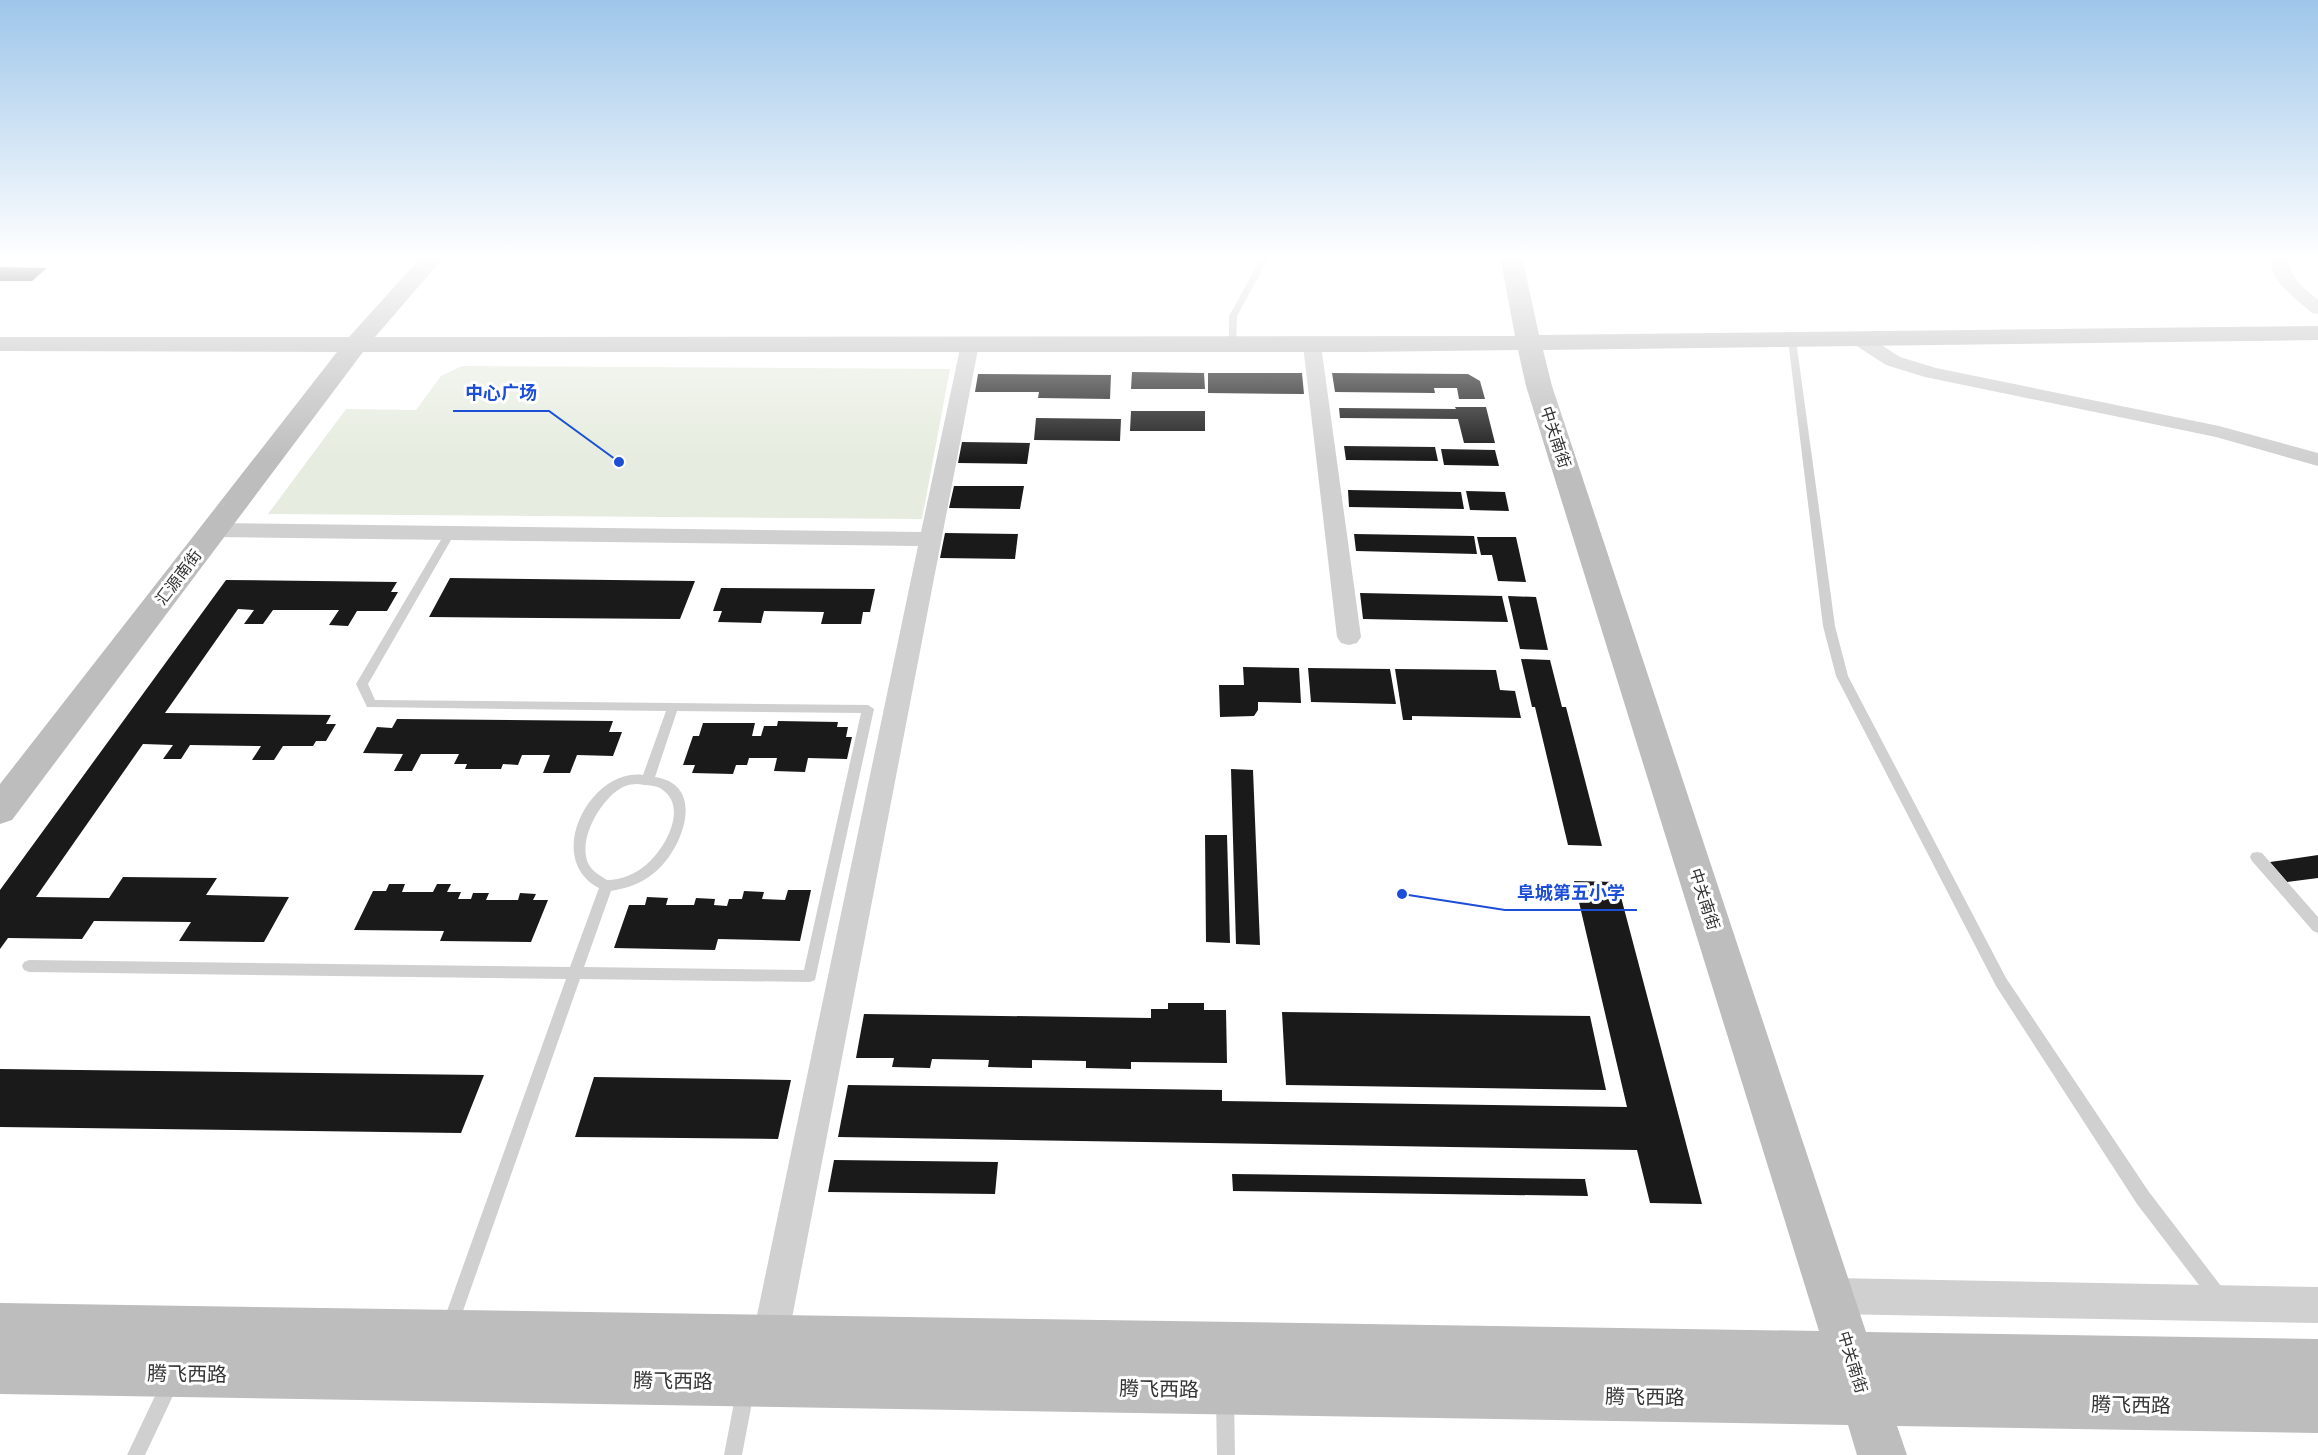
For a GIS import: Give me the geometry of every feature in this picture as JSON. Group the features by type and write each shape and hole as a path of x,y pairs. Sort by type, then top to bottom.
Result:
{"street":[{"name":"汇源南街","path":"0,810 356,344 374,324"},
{"name":"中关南街","path":"1525,324 1547,409 1833,1296 1882,1455"},
{"path":"0,344 1312,345 2318,333"},
{"path":"1859,339 1893,361 1932,373 2219,432 2318,460"},
{"path":"770,1339 970,344"},
{"path":"1312,345 1349,637"},
{"path":"214,530 931,539"},
{"path":"1833,1296 2318,1305"},
{"path":"0,1326 2318,1363"},
{"name":"腾飞西路","path":"0,1370 2318,1408"}],"lane":[{"path":"1232,345 1233,324"},
{"path":"1792,340 1829,626 1842,676 2001,982 2143,1198 2223,1303"},
{"path":"29,966 810,976 868,709 371,704 362,684 450,533"},
{"path":"648,779 673,707"},
{"path":"648,779 665,783 676,792 681,811 676,835 667,854 647,873 622,885 606,886 590,877 581,865 578,849 581,832 600,798 618,783 648,779"},
{"path":"2258,857 2318,927"},
{"path":"447,1333 606,886"},
{"path":"136,1455 174,1373"},
{"path":"733,1455 747,1382"},
{"path":"1225,1390 1226,1455"}],"shaded area":[{"path":"462,366 950,369 922,519 268,514 346,409 416,410 441,376"}],"building":[{"path":"1132,372 1204,373 1205,389 1131,389"},
{"path":"1208,373 1302,373 1304,394 1208,393"},
{"path":"1332,373 1468,374 1480,381 1485,399 1459,399 1457,388 1434,388 1435,393 1335,392"},
{"path":"978,374 1111,375 1110,399 1038,398 1039,392 975,392"},
{"path":"1455,407 1486,407 1495,443 1464,443 1458,419 1340,418 1339,408 1456,409"},
{"path":"1131,411 1205,411 1205,431 1130,431"},
{"path":"1036,418 1121,419 1120,441 1034,440"},
{"path":"962,442 1030,443 1027,464 958,463"},
{"path":"1344,446 1435,447 1438,461 1346,460"},
{"path":"1441,449 1495,450 1499,466 1444,465"},
{"path":"954,486 1024,486 1020,509 949,508"},
{"path":"1348,490 1461,492 1464,509 1349,507"},
{"path":"1466,491 1505,492 1509,511 1470,510"},
{"path":"945,533 1018,534 1015,559 940,558"},
{"path":"1354,534 1474,536 1477,554 1356,551"},
{"path":"1477,537 1516,537 1526,582 1498,581 1492,555 1481,555"},
{"path":"450,578 695,581 680,619 429,617"},
{"path":"226,580 397,582 391,592 398,592 387,611 357,611 348,626 329,625 339,610 273,610 263,624 244,624 254,610 238,609 165,713 331,715 326,724 336,724 326,741 316,741 313,746 283,746 274,760 252,760 261,746 190,745 181,759 163,759 173,745 143,744 36,897 109,898 123,877 217,878 206,895 289,897 264,942 179,941 191,922 94,921 82,939 8,938 0,949 0,890"},
{"path":"721,588 875,589 870,612 863,612 861,624 821,624 824,612 764,611 761,623 718,622 722,611 713,611"},
{"path":"1360,593 1502,596 1508,622 1363,619"},
{"path":"1508,596 1536,597 1548,650 1520,649"},
{"path":"1521,659 1550,660 1562,707 1566,707 1602,846 1568,845 1535,707 1532,707"},
{"path":"1243,667 1299,668 1301,703 1258,702 1258,710 1254,716 1220,717 1219,685 1244,685"},
{"path":"1308,668 1390,669 1396,704 1311,702"},
{"path":"1395,669 1496,670 1500,690 1515,691 1521,718 1412,716 1412,720 1403,720"},
{"path":"397,719 613,721 609,732 622,732 613,756 577,755 570,773 543,773 550,755 522,755 518,765 503,764 501,769 465,769 467,764 454,764 459,754 421,754 412,771 394,771 403,754 363,753 377,727 392,728"},
{"path":"778,721 838,722 837,727 848,727 846,737 852,737 847,759 808,758 805,772 774,771 777,758 749,758 747,765 736,765 733,774 692,773 695,765 683,765 693,736 699,736 703,723 755,723 752,736 761,736 764,726 777,726"},
{"path":"1231,769 1253,770 1260,945 1236,944"},
{"path":"1205,835 1227,835 1230,943 1206,942"},
{"path":"2318,855 2318,878 2287,882 2270,862"},
{"path":"1574,881 1617,882 1702,1204 1650,1203 1637,1150 838,1137 848,1085 1222,1090 1222,1101 1627,1107"},
{"path":"389,884 405,884 402,892 433,892 437,884 451,884 447,892 461,892 458,899 471,899 473,893 489,893 486,900 518,900 520,893 536,894 533,900 548,900 531,942 440,941 444,931 354,930 373,891 386,891"},
{"path":"788,890 811,890 800,941 718,939 715,950 614,948 629,905 645,905 647,897 668,898 666,905 694,905 696,898 715,899 714,905 727,906 729,899 742,899 744,891 764,892 762,899 785,900"},
{"path":"1168,1003 1204,1003 1204,1010 1226,1010 1227,1063 1131,1062 1131,1069 1086,1068 1086,1061 1032,1060 1032,1068 988,1067 989,1060 932,1059 930,1068 892,1067 894,1058 856,1058 864,1014 1151,1018 1151,1009 1168,1009"},
{"path":"1282,1012 1590,1016 1606,1090 1286,1085"},
{"path":"0,1069 484,1075 461,1133 0,1127"},
{"path":"594,1077 791,1080 778,1139 575,1137"},
{"path":"834,1160 998,1162 995,1194 828,1192"},
{"path":"1232,1174 1585,1179 1588,1196 1233,1191"}],"place":[{"name":"中心广场","path":"619,462"},
{"name":"阜城第五小学","path":"1402,894"}]}
